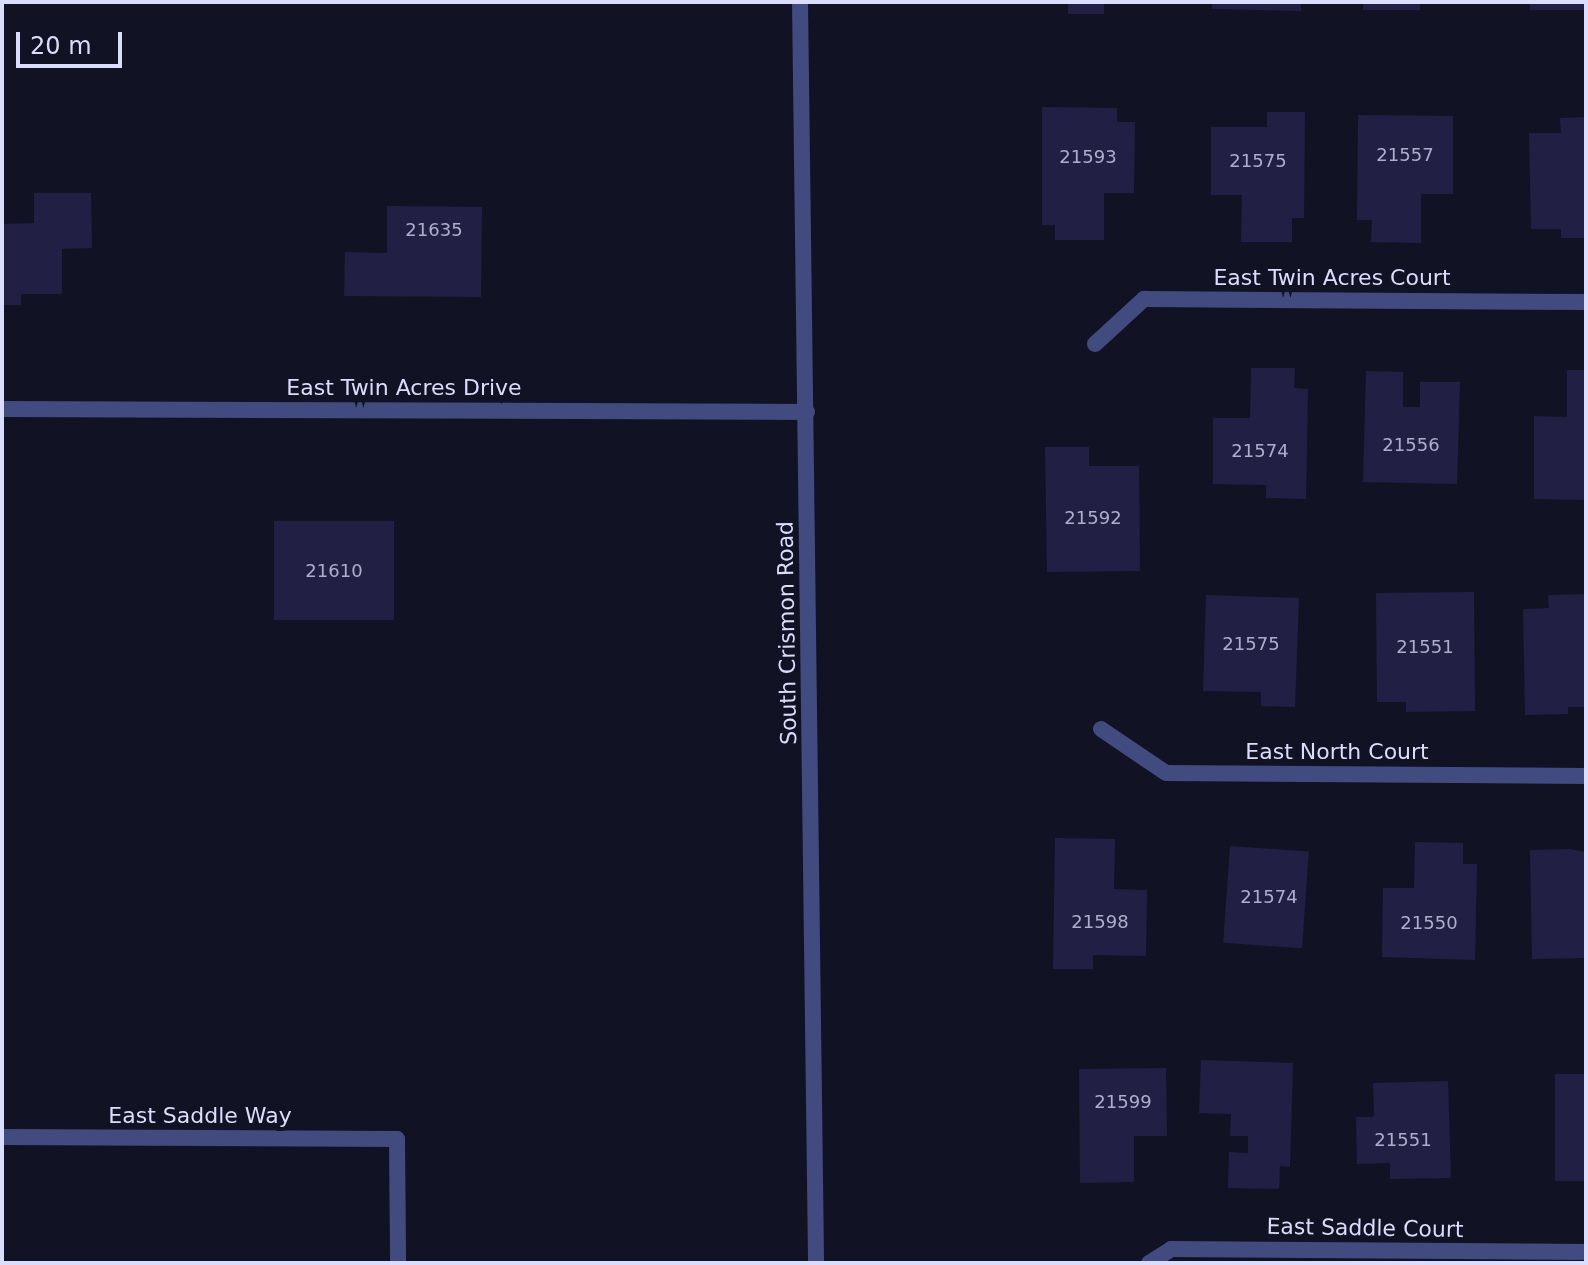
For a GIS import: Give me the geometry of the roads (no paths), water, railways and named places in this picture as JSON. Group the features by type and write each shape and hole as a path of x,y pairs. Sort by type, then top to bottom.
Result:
{"street":[{"name":"South Crismon Road","path":"800,2 816,1263"},
{"name":"East Twin Acres Court","path":"1095,344 1144,299 1586,302"},
{"name":"East Twin Acres Drive","path":"2,409 807,412"},
{"name":"East North Court","path":"1101,729 1166,773 1586,776"},
{"name":"East Saddle Way","path":"2,1137 397,1139 398,1263"},
{"name":"East Saddle Court","path":"1149,1263 1171,1249 1586,1252"}]}
